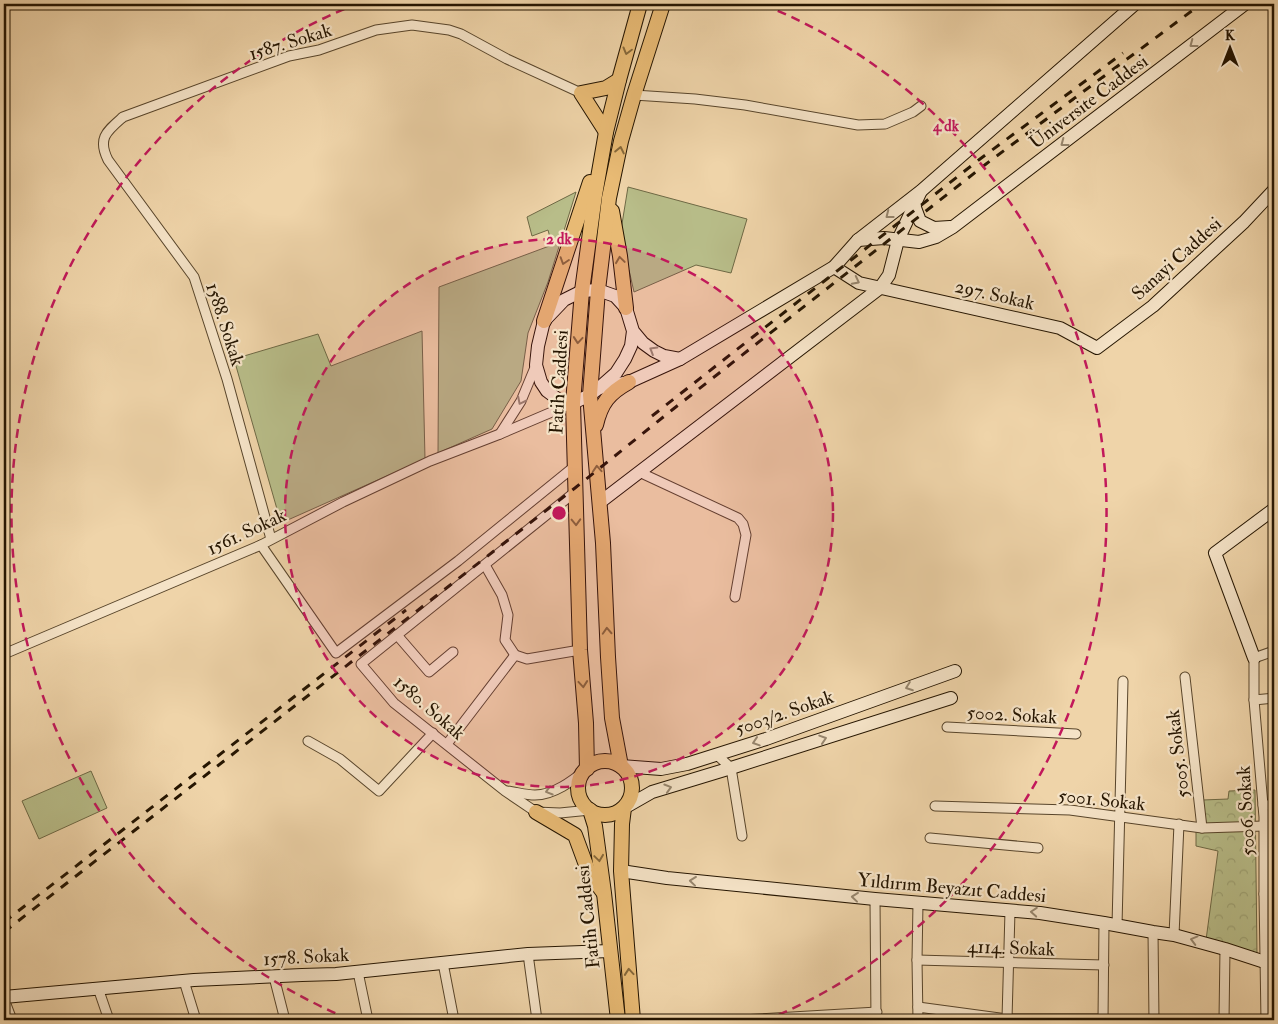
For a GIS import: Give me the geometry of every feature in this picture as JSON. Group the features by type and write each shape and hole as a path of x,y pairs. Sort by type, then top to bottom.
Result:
{"main road":[{"name":"Fatih Caddesi","path":"587,769 586,723 580,650 573,403 582,291 594,195 606,132 640,4"},
{"path":"663,4 621,141 610,198 620,256 626,308 633,331 643,343 654,351 664,356 680,359"},
{"path":"594,433 598,413 616,389 680,359 834,268 858,240 921,191 1135,4"},
{"name":"Üniversite Caddesi","path":"858,240 884,238 919,242 936,237 953,227 1245,4"},
{"path":"619,80 606,88 581,93 606,132 544,321 536,365 541,382 547,391 559,400 573,403 595,392 629,382"},
{"name":"Sanayi Caddesi","path":"1097,348 1153,306 1244,222 1274,190"},
{"path":"599,503 880,288 889,275 898,240 921,191"},
{"name":"Fatih Caddesi","path":"610,198 598,290 594,433 603,544 612,718 621,766"},
{"path":"914,205 920,221 934,228 953,227"},
{"path":"834,268 858,283 880,288"},
{"name":"297. Sokak","path":"880,288 1060,328 1097,348"},
{"path":"544,321 564,300 582,291 598,290 615,296 626,308"},
{"path":"595,392 616,373 625,359 631,346 633,331"},
{"path":"1254,658 1215,553 1274,509"},
{"name":"5003/2. Sokak","path":"621,766 661,769 687,764 766,739 955,671"},
{"name":"5003/2. Sokak","path":"624,808 652,792 951,698"},
{"path":"613,762 621,766 627,772 632,786 632,794 629,801 624,808 616,813 598,814 590,810 584,805 578,790 582,775 594,764 613,762"},
{"name":"Fatih Caddesi","path":"624,808 621,871 633,1020"},
{"name":"Fatih Caddesi","path":"590,810 595,826 604,893 618,1020"},
{"path":"536,812 575,835 588,873 604,893"},
{"name":"Yıldırım Beyazıt Caddesi","path":"621,871 667,878 875,899 1040,913 1174,935 1270,964"},
{"name":"1578. Sokak","path":"4,998 184,981 336,974 528,954 610,951"}],"street":[{"name":"1587. Sokak","path":"103,142 109,129 123,116 289,56 319,50 376,30 412,26 449,30 461,34 581,93"},
{"path":"634,95 745,105 858,125 885,124 922,106"},
{"name":"1588. Sokak","path":"103,142 108,160 194,277 227,379 271,538"},
{"path":"500,434 521,401 536,365"},
{"name":"1561. Sokak","path":"4,654 261,545 271,538 343,502 430,461 573,403"},
{"path":"261,545 336,653 458,561 575,466"},
{"path":"639,472 738,518 746,536 735,597"},
{"name":"1580. Sokak","path":"536,812 505,791 394,703 361,664 575,492"},
{"path":"485,565 502,595 508,615 505,640 515,655 527,659 580,650"},
{"path":"397,636 429,672 453,652"},
{"path":"1254,658 1274,651"},
{"path":"447,744 515,655"},
{"name":"5006. Sokak","path":"1254,658 1254,700 1264,826 1264,894 1270,964 1266,1020"},
{"name":"5005. Sokak","path":"1185,677 1202,828"},
{"path":"918,1007 1007,1018 1104,1020 1104,966 1111,924 1119,817 1123,681"},
{"path":"1254,700 1274,698"},
{"name":"5002. Sokak","path":"947,727 1076,734"},
{"path":"308,741 340,759 379,791 433,733"},
{"path":"717,755 732,768 742,836"},
{"path":"505,791 535,795 559,788 572,781 587,769"},
{"path":"1262,805 1274,805"},
{"name":"5001. Sokak","path":"935,806 1070,810 1202,828 1264,826"},
{"path":"536,812 560,813 590,810"},
{"path":"1174,935 1179,824"},
{"path":"930,838 1038,848"},
{"path":"1264,894 1274,894"},
{"path":"742,1020 877,1016 875,899"},
{"path":"918,903 916,960 918,1020"},
{"path":"1007,1018 1010,911"},
{"path":"1153,932 1154,1020"},
{"path":"1224,1020 1225,949"},
{"path":"528,954 537,1020"},
{"name":"4114. Sokak","path":"916,960 1104,966"},
{"path":"443,963 454,1020"},
{"path":"358,972 368,1020"},
{"path":"274,977 285,1020"},
{"path":"184,981 196,1020"},
{"path":"98,988 109,1020"},
{"path":"4,998 12,1020"}],"green space":[{"path":"628,187 747,219 731,273 696,265 634,292 629,270 626,269 621,230"},
{"path":"576,192 548,282 528,333 521,381 492,429 438,453 439,287 552,245 548,230 532,236 527,217"},
{"path":"422,331 425,459 281,523 234,359 318,334 331,366"},
{"path":"91,771 107,808 39,839 22,801"},
{"path":"1255,790 1257,955 1206,940 1218,851 1196,846 1196,831 1207,831 1203,800 1228,799 1229,791"}],"railway":[{"path":"4,932 575,488 986,164 1201,4"},
{"path":"652,416 980,159 1123,53"},
{"path":"4,922 406,610"}]}
